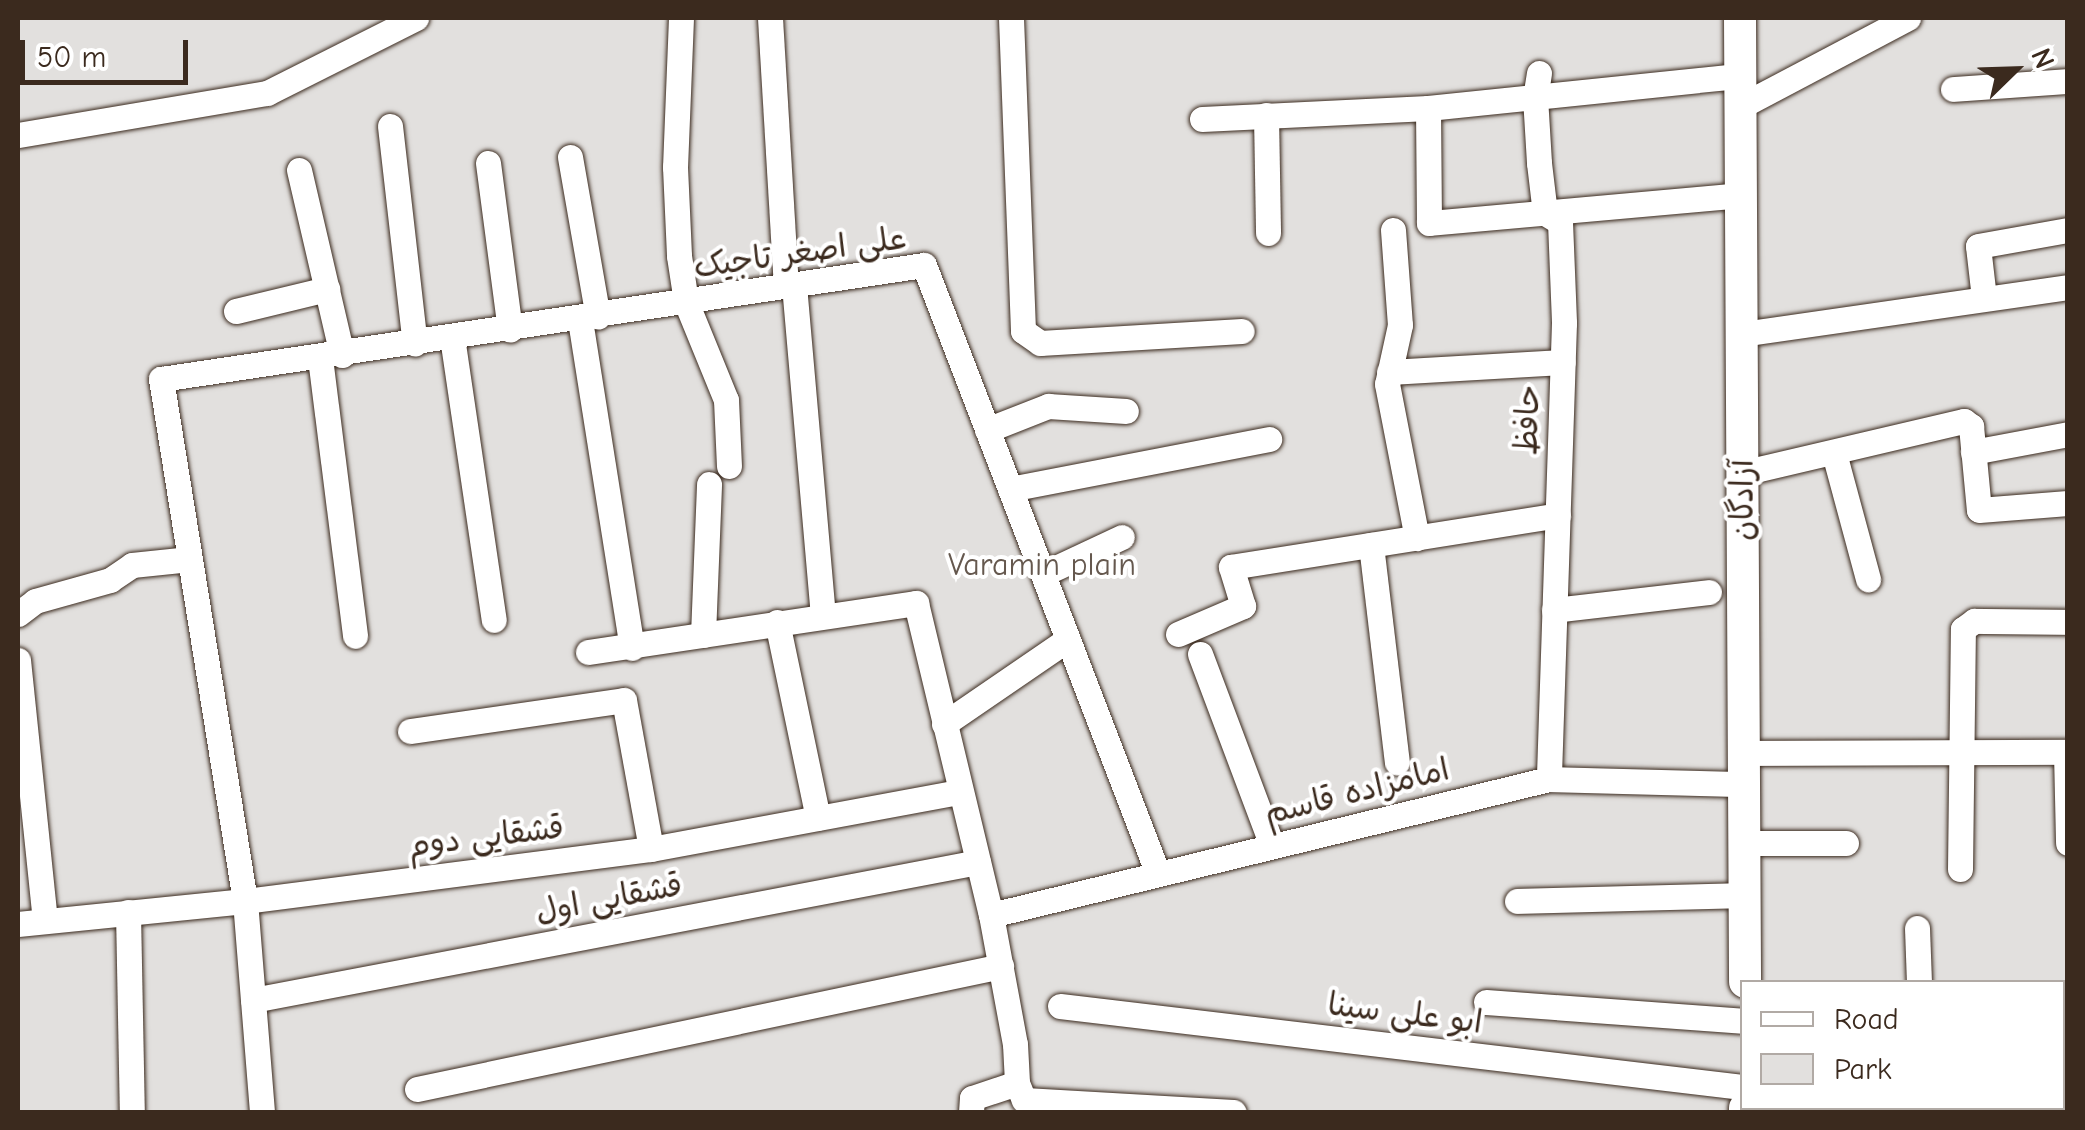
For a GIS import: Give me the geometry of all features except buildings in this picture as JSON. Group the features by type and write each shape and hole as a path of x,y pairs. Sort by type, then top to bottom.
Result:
{"main road":[{"name":"آزادگان","path":"1740,18 1745,980"}],"street":[{"path":"18,135 267,93 416,18"},
{"path":"681,18 675,167 678,256 686,302 726,400 729,466"},
{"path":"770,18 789,286 823,615"},
{"path":"1011,18 1023,331 1040,344 1242,331"},
{"path":"1202,120 1266,115 1428,118 1537,85 1740,91 1908,18"},
{"path":"1954,89 2068,80"},
{"name":"حافظ","path":"1537,85 1545,213 1560,222 1563,362 1549,779"},
{"path":"1266,115 1268,234"},
{"path":"1428,118 1429,222 1741,195"},
{"path":"390,126 415,344"},
{"path":"570,156 632,648"},
{"path":"488,163 510,330"},
{"path":"300,170 327,290 354,636"},
{"path":"1394,230 1400,325 1386,384 1417,538"},
{"path":"1984,298 1978,246 2068,230"},
{"name":"علی اصغر تاجیک","path":"190,560 161,380 924,265 1158,874"},
{"path":"1742,334 2068,287"},
{"path":"236,311 327,290"},
{"path":"452,337 494,620"},
{"path":"1390,372 1563,362"},
{"path":"987,430 1048,406 1126,412"},
{"path":"1742,472 1834,453 1956,420 1970,426 1979,510 2068,503"},
{"path":"1973,452 2068,434"},
{"path":"1010,489 1268,439"},
{"path":"1834,453 1868,579"},
{"path":"702,635 709,484"},
{"path":"1178,634 1243,606 1231,567 1558,515"},
{"path":"1042,574 1122,536"},
{"path":"1371,545 1396,762"},
{"path":"18,614 35,601 110,580 132,565 190,560 245,901 262,1112"},
{"path":"1554,610 1709,592"},
{"path":"588,652 916,603 991,915 1002,966 1017,1084 1024,1100 1082,1109 1234,1112"},
{"path":"776,622 818,818"},
{"path":"1960,869 1966,623 2068,622"},
{"path":"944,724 1068,639"},
{"path":"1200,654 1272,846"},
{"path":"18,660 45,920"},
{"path":"410,731 624,700 651,848"},
{"name":"امامزاده قاسم","path":"991,915 1549,779 1961,752 2067,752"},
{"path":"2067,752 2068,843"},
{"name":"قشقایی دوم","path":"18,924 245,901 651,848 960,792"},
{"path":"1744,843 1846,843"},
{"name":"قشقایی اول","path":"253,1000 978,862"},
{"path":"1517,900 1744,895"},
{"path":"128,912 132,1112"},
{"path":"1916,928 1919,980"},
{"path":"417,1090 1002,966"},
{"path":"1486,1002 1740,1021"},
{"name":"ابو علی سینا","path":"1060,1006 1740,1087"},
{"path":"971,1112 972,1098 1017,1084"}],"green space":[{"name":"Varamin plain","path":"18,18 2067,18 2067,1112 18,1112"}]}
